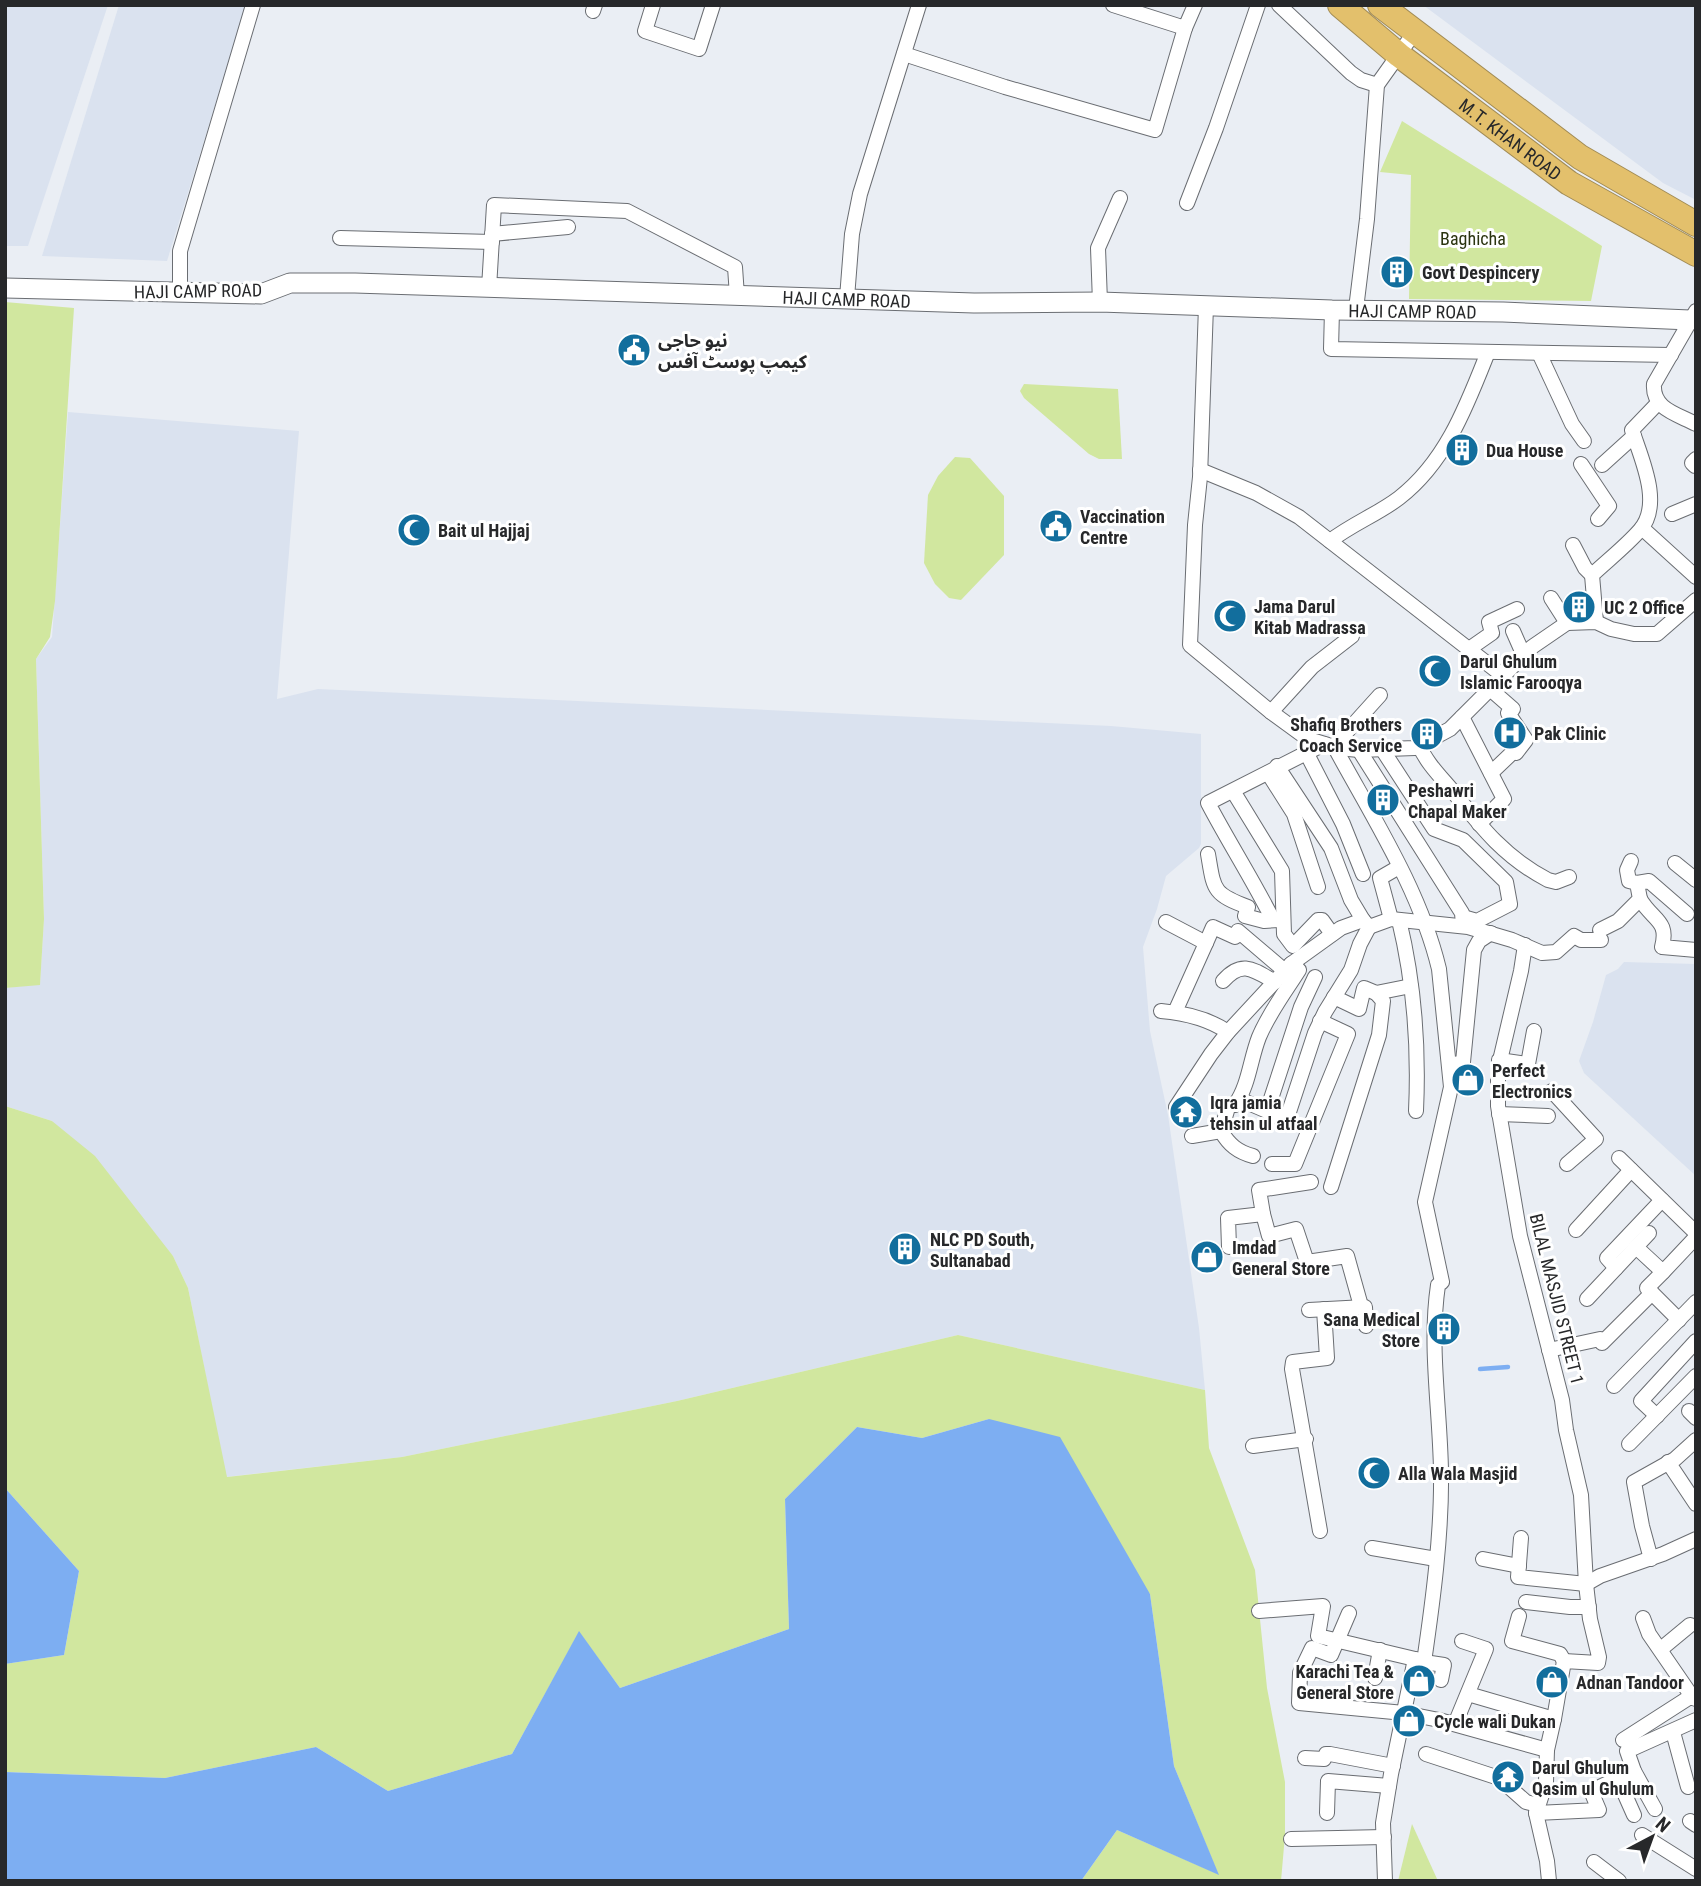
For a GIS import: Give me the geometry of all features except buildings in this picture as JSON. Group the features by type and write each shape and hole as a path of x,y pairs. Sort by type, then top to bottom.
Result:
{"highway":[{"name":"M.T. KHAN ROAD","path":"1340,5 1399,55 1569,183 1696,254"},
{"name":"M.T. KHAN ROAD","path":"1380,5 1580,157 1696,224"}],"street":[{"path":"180,294 180,251 253,5"},
{"path":"653,5 645,30 699,49 713,5"},
{"path":"847,298 852,234 860,194 919,5"},
{"path":"1113,5 1185,28"},
{"path":"904,54 1005,87 1155,130 1185,28 1195,5"},
{"path":"1186,204 1216,128 1258,5"},
{"path":"1279,5 1351,73 1361,80 1377,85"},
{"path":"1356,309 1367,219 1377,85 1414,33"},
{"path":"1100,302 1098,248 1120,198"},
{"path":"489,288 494,205 627,211 735,267 737,296"},
{"path":"340,237 492,238 568,227"},
{"name":"HAJI CAMP ROAD","path":"5,288 261,294 290,283 974,303 1100,302 1332,310 1693,315"},
{"path":"1206,306 1190,645 1308,739 1359,750 1415,748 1450,729 1502,674 1532,647 1567,623 1595,622 1633,634 1657,635 1696,600"},
{"path":"1332,310 1331,349 1671,355"},
{"path":"1693,315 1654,384 1653,395 1657,404 1696,424"},
{"path":"1330,541 1350,526 1399,499 1433,466 1457,424 1488,352"},
{"path":"1539,353 1572,424 1584,441"},
{"path":"1592,575 1642,528 1650,507 1648,483 1632,430 1657,404"},
{"path":"1602,465 1634,436"},
{"path":"1695,466 1692,463 1696,459"},
{"path":"1581,464 1609,506 1598,519"},
{"path":"1200,470 1256,493 1299,517 1502,674"},
{"path":"1672,514 1696,504"},
{"path":"1642,528 1696,577"},
{"path":"1573,545 1585,568 1592,575 1595,622"},
{"path":"1551,598 1567,623"},
{"path":"1469,649 1492,633 1489,622 1517,609"},
{"path":"1513,631 1524,656"},
{"path":"1271,712 1312,667 1352,636"},
{"path":"1489,688 1513,709 1508,713 1526,740 1491,773"},
{"path":"1332,934 1322,920 1318,920 1293,946 1236,855 1208,803 1273,769 1329,745 1380,695"},
{"path":"1462,718 1504,799 1479,824"},
{"path":"1329,745 1417,902 1439,970 1450,1065 1451,1087 1425,1202 1442,1282 1438,1285 1433,1318 1441,1473 1434,1596 1404,1713 1389,1786 1383,1822 1385,1881"},
{"path":"1419,745 1429,762 1503,851 1537,874 1556,881 1569,877"},
{"path":"1176,1107 1228,1031 1284,972 1341,928 1395,919 1424,923 1463,922 1477,920 1510,904 1506,882 1463,840 1434,829 1382,749"},
{"path":"1359,750 1462,912 1463,922"},
{"path":"1307,754 1343,824 1363,874"},
{"path":"1273,769 1294,814 1318,887"},
{"path":"1239,1099 1286,1121 1320,1021 1350,970 1366,924 1351,900 1331,848 1273,769"},
{"path":"1233,791 1282,871 1280,925 1266,953"},
{"path":"1208,854 1213,885 1219,894 1248,907 1245,916 1280,925"},
{"path":"1631,861 1627,870 1629,881 1649,881 1687,914"},
{"path":"1675,863 1696,880"},
{"path":"1399,867 1380,878 1407,952 1417,1058 1416,1111"},
{"path":"1637,883 1640,899 1666,932 1662,947 1696,950"},
{"path":"1463,922 1542,953 1556,952 1574,936 1581,940 1601,935 1640,899"},
{"path":"1166,922 1206,943"},
{"path":"1228,1031 1216,1023 1168,1012 1213,927 1235,937 1238,930 1284,972"},
{"path":"1450,1065 1463,1062 1474,950 1479,940 1491,933"},
{"name":"BILAL MASJID STREET 1","path":"1525,945 1499,1060 1497,1093 1520,1236 1562,1401 1581,1495 1586,1584 1599,1657 1598,1663 1564,1661"},
{"path":"1221,1132 1229,1104 1235,1105 1243,1093 1253,1052 1261,1033 1274,1007 1299,970 1284,972 1238,968 1223,981"},
{"path":"1267,1111 1301,1007 1315,976"},
{"path":"1376,993 1411,986"},
{"path":"1331,1187 1379,1035 1383,1001 1376,993 1364,988 1359,1009 1334,997"},
{"path":"1272,1164 1296,1164 1348,1034 1320,1021"},
{"path":"1499,1060 1528,1064 1534,1031"},
{"path":"1552,1091 1596,1139 1567,1164"},
{"path":"1499,1114 1548,1116"},
{"path":"1192,1136 1221,1132"},
{"path":"1221,1132 1240,1153 1253,1156"},
{"path":"1619,1158 1696,1235 1647,1288 1679,1320"},
{"path":"1576,1230 1632,1170"},
{"path":"1311,1182 1259,1190 1269,1236 1296,1230 1307,1262 1347,1256 1360,1306"},
{"path":"1616,1268 1606,1258 1662,1200"},
{"path":"1229,1247 1228,1218 1263,1214"},
{"path":"1587,1299 1649,1233"},
{"path":"1636,1247 1662,1272"},
{"path":"1549,1350 1601,1341 1652,1293"},
{"path":"1614,1386 1696,1302"},
{"path":"1320,1531 1293,1362 1327,1359 1317,1309 1365,1307 1366,1326"},
{"path":"1657,1416 1641,1401 1696,1341"},
{"path":"1629,1444 1696,1376"},
{"path":"1253,1446 1306,1439"},
{"path":"1651,1559 1634,1482 1675,1459 1696,1440"},
{"path":"1668,1461 1696,1504"},
{"path":"1521,1538 1518,1577 1586,1584 1600,1576 1651,1559 1696,1539"},
{"path":"1372,1548 1436,1559"},
{"path":"1483,1559 1519,1566"},
{"path":"1526,1602 1570,1607 1589,1606"},
{"path":"1259,1611 1323,1606 1318,1636 1444,1665 1441,1680"},
{"path":"1349,1613 1331,1655 1312,1648 1300,1673 1300,1703 1404,1713 1455,1724 1547,1750"},
{"path":"1519,1616 1512,1641 1560,1654 1564,1661 1547,1750 1546,1782 1537,1811 1549,1881"},
{"path":"1643,1618 1649,1634 1695,1698"},
{"path":"1661,1649 1690,1625"},
{"path":"1455,1724 1486,1649 1462,1641"},
{"path":"1375,1678 1380,1650"},
{"path":"1468,1694 1554,1719"},
{"path":"1623,1740 1690,1697 1695,1698"},
{"path":"1655,1809 1634,1771 1627,1751 1696,1720"},
{"path":"1673,1732 1688,1787"},
{"path":"1305,1758 1324,1759 1326,1754 1330,1754 1393,1766"},
{"path":"1426,1754 1499,1778 1537,1811 1599,1810 1591,1791 1634,1771"},
{"path":"1618,1779 1634,1815"},
{"path":"1327,1814 1328,1781 1389,1786"},
{"path":"1642,1835 1696,1868"},
{"path":"1291,1839 1384,1837"},
{"path":"1594,1862 1619,1881"}],"shaded area":[{"path":"5,5 108,5 28,246 5,246"},
{"path":"119,5 246,5 167,261 42,256"},
{"path":"1423,5 1696,5 1696,200 1663,183"},
{"path":"68,412 299,431 277,699 318,689 1111,726 1201,734 1201,844 1166,876 1143,947 1150,1031 1168,1115 1199,1328 1205,1390 958,1335 677,1401 402,1457 226,1477 188,1288 173,1256 52,1121 5,1106 5,988 40,984 44,919 36,659 52,637"},
{"path":"1624,962 1696,964 1696,1176 1584,1073 1579,1061 1606,975 1618,969"}],"green space":[{"name":"Baghicha","path":"1402,121 1602,246 1591,301 1409,299 1411,175 1380,172"},
{"path":"5,302 74,308 55,601 50,637 36,659 44,919 40,985 5,988"},
{"path":"1024,384 1118,389 1122,459 1099,459 1089,454 1024,398 1020,391"},
{"path":"955,457 970,458 1004,496 1004,555 961,600 949,598 935,584 924,563 928,495 938,476"},
{"path":"5,1106 52,1121 95,1156 173,1256 188,1288 227,1477 402,1457 677,1401 958,1335 1205,1390 1209,1448 1255,1570 1267,1688 1285,1782 1285,1835 1281,1881 1081,1881 1117,1830 1218,1874 1174,1766 1150,1594 989,1419 922,1438 857,1427 785,1499 789,1629 620,1688 579,1632 512,1754 388,1791 316,1747 165,1778 5,1772 5,1664 64,1655 79,1571 5,1488"},
{"path":"1412,1824 1438,1881 1398,1881"}],"water":[{"path":"989,1419 1060,1437 1150,1594 1174,1766 1219,1875 1117,1830 1081,1881 5,1881 5,1772 165,1778 316,1747 388,1791 512,1754 579,1631 620,1688 789,1629 785,1499 857,1427 922,1438"},
{"path":"5,1488 79,1571 64,1655 5,1664"}],"waterway":[{"path":"1480,1369 1508,1367"}],"place":[{"name":"Govt Despincery","path":"1397,272"},
{"name":"نیو حاجی کیمپ پوسٹ آفس","path":"634,350"},
{"name":"Dua House","path":"1462,450"},
{"name":"Vaccination Centre","path":"1056,526"},
{"name":"Bait ul Hajjaj","path":"414,530"},
{"name":"UC 2 Office","path":"1579,607"},
{"name":"Jama Darul Kitab Madrassa","path":"1230,616"},
{"name":"Darul Ghulum Islamic Farooqya","path":"1435,671"},
{"name":"Pak Clinic","path":"1510,733"},
{"name":"Shafiq Brothers Coach Service","path":"1427,734"},
{"name":"Peshawri Chapal Maker","path":"1383,800"},
{"name":"Perfect Electronics","path":"1468,1080"},
{"name":"Iqra jamia tehsin ul atfaal","path":"1186,1112"},
{"name":"NLC PD South, Sultanabad","path":"905,1249"},
{"name":"Imdad General Store","path":"1207,1257"},
{"name":"Sana Medical Store","path":"1444,1329"},
{"name":"Alla Wala Masjid","path":"1374,1473"},
{"name":"Karachi Tea & General Store","path":"1419,1681"},
{"name":"Adnan Tandoor","path":"1552,1682"},
{"name":"Cycle wali Dukan","path":"1409,1721"},
{"name":"Darul Ghulum Qasim ul Ghulum","path":"1508,1777"}]}
